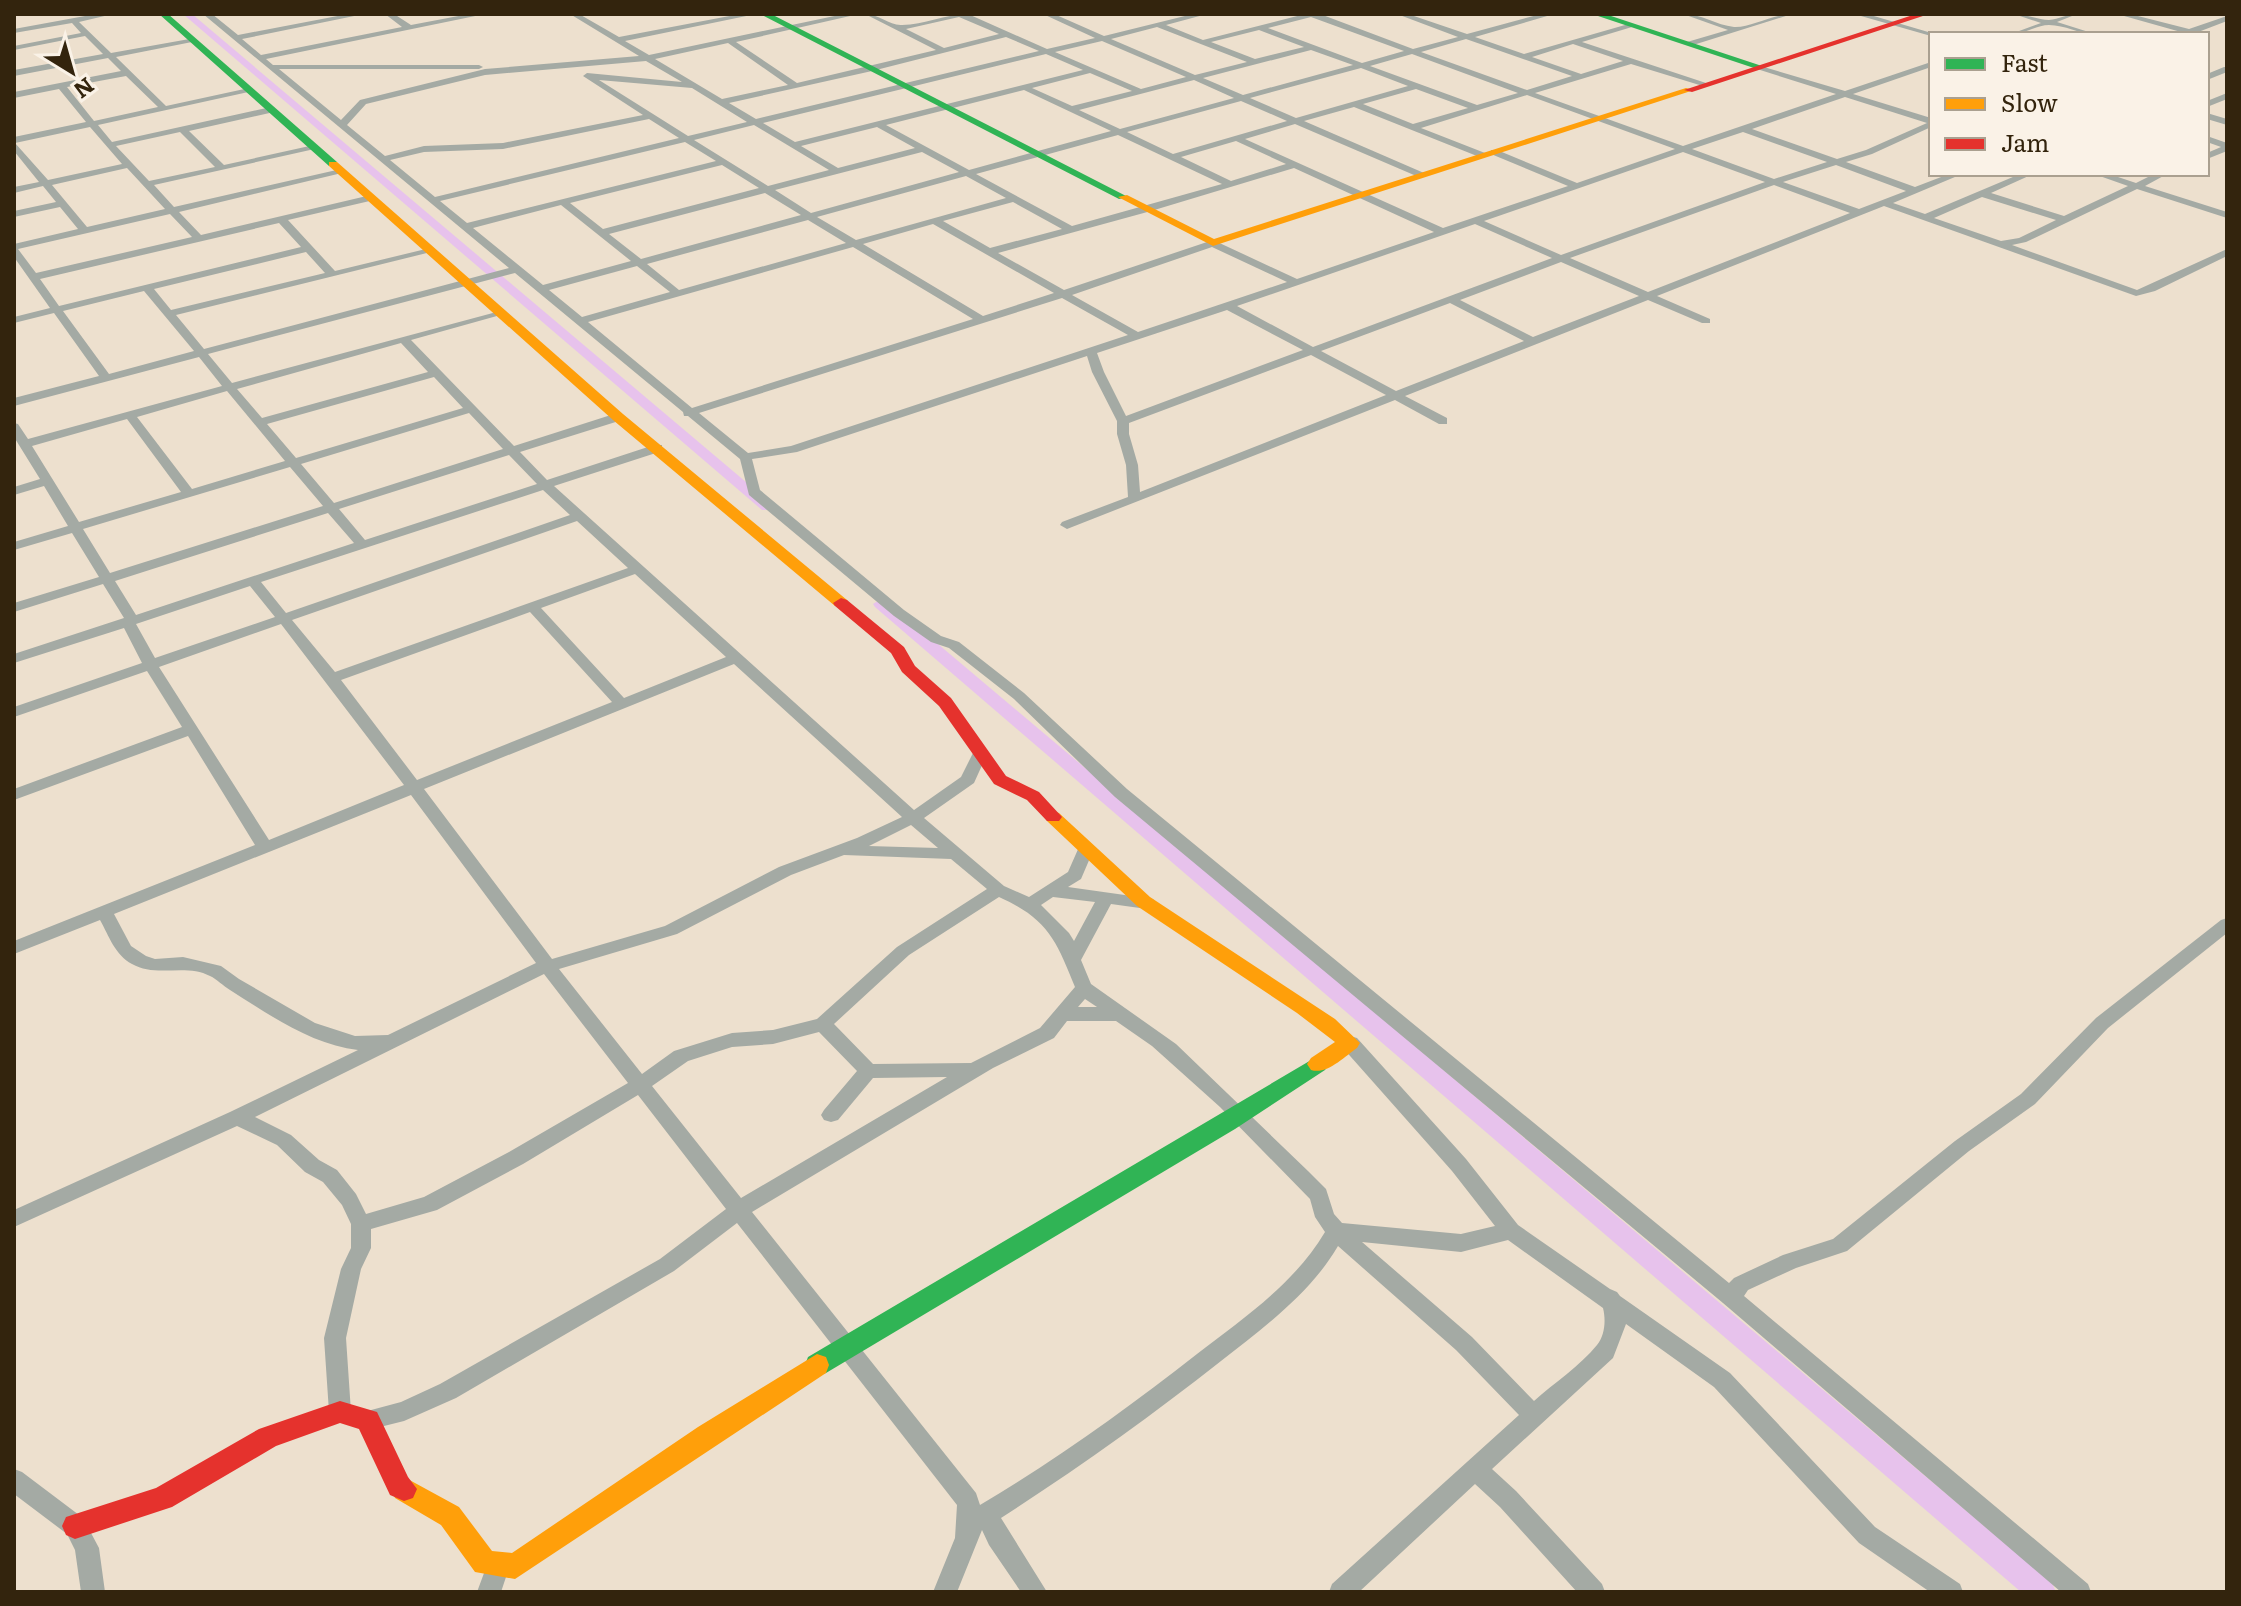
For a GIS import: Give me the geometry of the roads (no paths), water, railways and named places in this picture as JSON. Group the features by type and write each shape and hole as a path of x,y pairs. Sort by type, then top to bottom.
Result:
{"street":[{"path":"14,31 109,14"},
{"path":"163,14 430,251 473,280 500,312 618,417 898,650 908,669 945,702 1000,780 1033,796 1085,851 1147,903 1320,1017 1350,1043 1459,1165 1511,1231 1722,1380 1867,1535 1951,1592"},
{"path":"207,14 745,457 753,471 751,486 754,492 797,530 899,613 936,639 954,645 1019,696 1121,793 1730,1297 2079,1592"},
{"path":"308,14 319,22"},
{"path":"235,38 360,14"},
{"path":"389,14 409,28"},
{"path":"262,57 481,14"},
{"path":"574,14 838,172"},
{"path":"617,40 752,14"},
{"path":"764,14 1295,282"},
{"path":"272,67 516,68 648,58 855,14"},
{"path":"869,14 943,51"},
{"path":"897,29 962,14 1141,92"},
{"path":"1047,14 1421,175"},
{"path":"434,200 1203,14"},
{"path":"1203,42 1312,14 1860,213"},
{"path":"1401,14 1580,76"},
{"path":"1413,19 1432,14"},
{"path":"542,289 1550,14"},
{"path":"1596,14 1929,122"},
{"path":"1687,14 1737,30"},
{"path":"1690,44 1785,14"},
{"path":"1858,14 1929,33"},
{"path":"688,413 1925,14"},
{"path":"2018,14 2084,32"},
{"path":"2020,32 2073,14"},
{"path":"2121,14 2184,32"},
{"path":"2190,32 2227,18"},
{"path":"73,20 164,108"},
{"path":"1158,25 1255,62"},
{"path":"1522,57 1629,25"},
{"path":"1260,28 1476,108"},
{"path":"14,48 86,34"},
{"path":"721,102 872,69 1006,35"},
{"path":"14,73 192,40"},
{"path":"730,41 794,85"},
{"path":"1572,41 1703,85"},
{"path":"1072,109 1313,47"},
{"path":"1414,127 1631,61"},
{"path":"745,457 793,449 1228,306 1929,65"},
{"path":"340,125 348,119 353,108 369,99 516,68 695,86"},
{"path":"795,145 1089,71"},
{"path":"14,95 126,73"},
{"path":"587,76 809,216 982,320"},
{"path":"61,86 110,145 198,238"},
{"path":"1172,157 1417,86"},
{"path":"1024,87 1230,184"},
{"path":"85,231 14,143 93,123 249,91"},
{"path":"1354,104 1576,186"},
{"path":"110,145 271,110"},
{"path":"383,159 424,149 503,146 652,116"},
{"path":"878,124 1070,229"},
{"path":"1123,421 1562,258 1897,141 1929,124"},
{"path":"1742,128 1916,191"},
{"path":"182,129 222,168"},
{"path":"1236,138 1443,232"},
{"path":"147,184 314,148"},
{"path":"603,232 921,149"},
{"path":"467,226 723,162"},
{"path":"14,190 129,165"},
{"path":"988,252 1294,165"},
{"path":"106,378 14,249 341,172"},
{"path":"1067,525 1646,294 1952,176"},
{"path":"1925,218 2024,176"},
{"path":"2105,176 2227,215"},
{"path":"2001,245 2022,240 2157,176"},
{"path":"1983,194 2065,220"},
{"path":"34,277 371,198"},
{"path":"580,321 1015,198"},
{"path":"563,202 677,293"},
{"path":"1884,203 2136,293 2151,289 2227,252"},
{"path":"14,214 62,204"},
{"path":"281,219 332,274"},
{"path":"935,221 1135,335"},
{"path":"1475,221 1706,321"},
{"path":"14,320 309,248"},
{"path":"168,314 430,251"},
{"path":"14,402 518,269"},
{"path":"147,288 362,545"},
{"path":"1450,299 1532,341"},
{"path":"1228,306 1443,421"},
{"path":"25,444 500,312"},
{"path":"403,339 545,485 913,818 998,890 1030,904 1063,937 1084,988 1165,1046 1239,1115 1319,1195 1325,1217 1336,1231 1467,1349 1534,1417"},
{"path":"1091,350 1098,372 1123,421 1123,434 1132,465 1134,497"},
{"path":"258,423 436,373"},
{"path":"14,546 471,409"},
{"path":"130,415 189,494"},
{"path":"14,608 618,417"},
{"path":"14,427 108,579 151,665 265,847"},
{"path":"14,659 658,448"},
{"path":"14,491 48,481"},
{"path":"14,712 579,516"},
{"path":"332,678 637,569"},
{"path":"253,581 332,678 640,1085 997,1537 1035,1592"},
{"path":"532,606 622,704"},
{"path":"14,948 736,658"},
{"path":"14,795 191,729"},
{"path":"14,1219 237,1117 549,965 654,936 785,871 913,818 968,779 980,752"},
{"path":"841,850 955,854"},
{"path":"1030,904 1075,875 1085,851"},
{"path":"361,1224 430,1204 640,1085 681,1056 732,1040 773,1037 823,1024 903,951 998,890"},
{"path":"1052,891 1147,903"},
{"path":"1072,960 1106,898"},
{"path":"104,912 125,950 140,961 155,965 183,963 215,970 233,984 309,1028 355,1043 397,1038"},
{"path":"1730,1297 1750,1280 1790,1261 1840,1245 1962,1146 2028,1099 2102,1023 2227,924"},
{"path":"75,1526 163,1498 268,1437 340,1412 368,1420 404,1411 448,1391 667,1265 739,1210 975,1070 1047,1033 1084,988"},
{"path":"1064,1014 1117,1014"},
{"path":"823,1024 868,1071 975,1070"},
{"path":"368,1420 399,1486 450,1516 485,1563 515,1566 707,1435 846,1347 1239,1115 1350,1043"},
{"path":"831,1115 868,1071"},
{"path":"237,1117 284,1140 312,1166 330,1176 349,1200 361,1224 361,1248 351,1269 335,1338 340,1412"},
{"path":"1336,1231 1461,1243 1511,1231"},
{"path":"945,1592 980,1518 1138,1411 1251,1325 1312,1268 1336,1231"},
{"path":"1341,1592 1605,1351 1616,1330 1615,1309 1610,1298"},
{"path":"1476,1470 1508,1499 1593,1592"},
{"path":"14,1480 75,1526 87,1548 93,1592"},
{"path":"489,1592 498,1565"}],"waterway":[{"path":"187,14 767,507"},
{"path":"881,604 2042,1592"}]}
